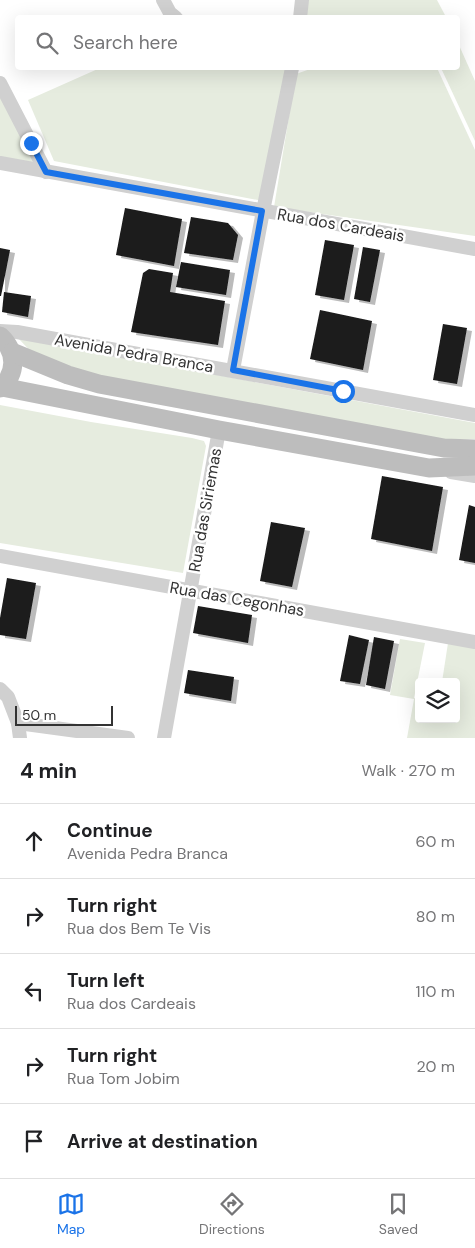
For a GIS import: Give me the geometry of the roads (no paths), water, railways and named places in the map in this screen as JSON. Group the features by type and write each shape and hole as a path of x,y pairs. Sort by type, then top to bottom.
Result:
{"main road":[{"path":"0,336 12,352 13,362 8,380 1,387"},
{"name":"Avenida Pedra Branca","path":"12,352 68,375 99,384 444,448 475,448"},
{"path":"1,387 219,430 429,468 475,466"}],"street":[{"path":"163,0 172,15"},
{"path":"300,15 302,0"},
{"path":"233,370 262,211 292,70"},
{"path":"0,82 46,172"},
{"name":"Rua dos Cardeais","path":"0,163 475,249"},
{"name":"Avenida Pedra Branca","path":"0,331 18,332 233,370 475,415"},
{"name":"Rua das Siriemas","path":"164,738 219,430"},
{"path":"429,468 475,476"},
{"name":"Rua das Cegonhas","path":"0,556 475,642"},
{"path":"0,688 8,697 18,723 20,738"},
{"path":"18,723 128,738"}]}
